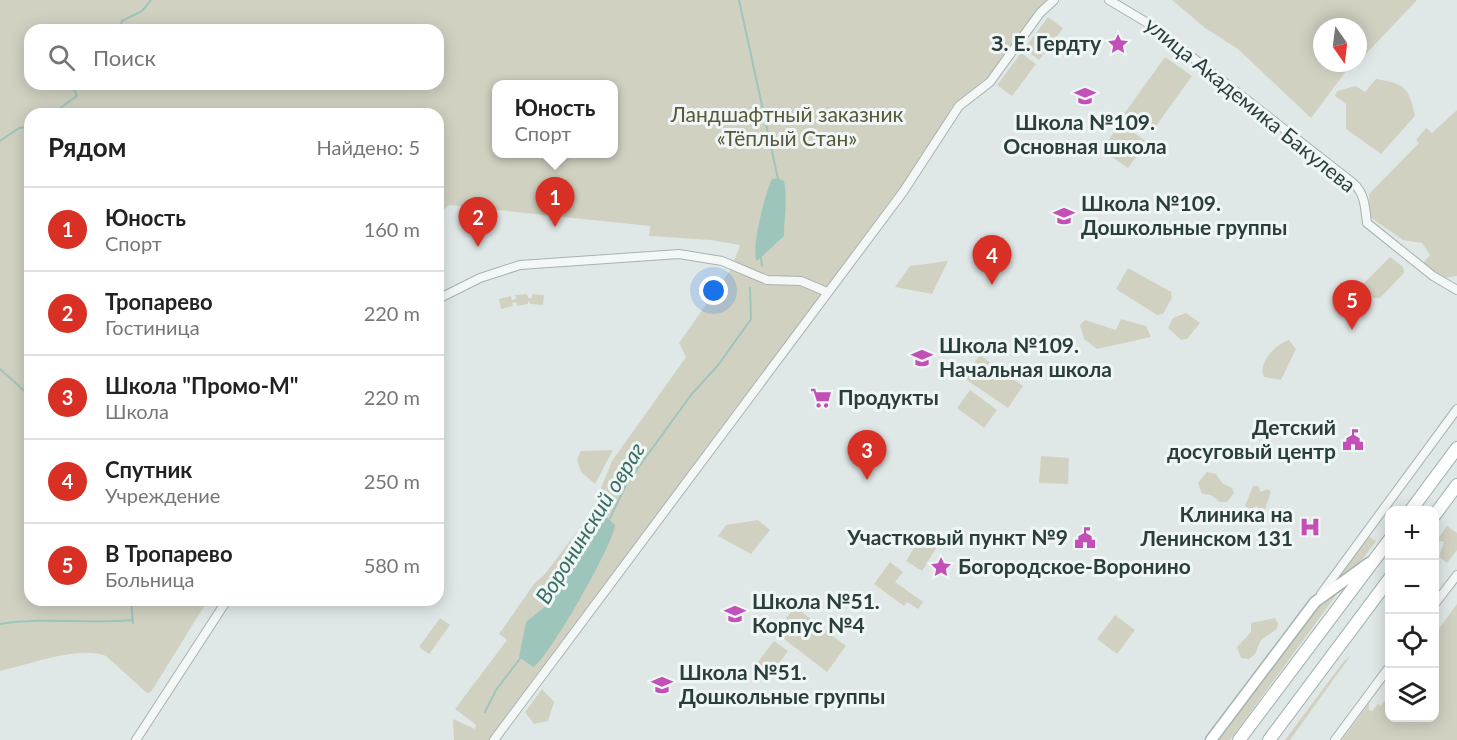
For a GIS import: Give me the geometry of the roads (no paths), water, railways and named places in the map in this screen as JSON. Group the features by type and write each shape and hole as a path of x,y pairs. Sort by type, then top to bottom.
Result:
{"main road":[{"path":"1414,506 1457,448"},
{"path":"1439,510 1455,489"},
{"path":"1239,740 1385,545"},
{"path":"1214,737 1315,602 1375,559"},
{"path":"1271,738 1385,583"}],"street":[{"path":"494,740 924,163 959,106 990,82 1040,13 1054,0"},
{"name":"улица Академика Бакулева","path":"1109,0 1151,25 1353,183 1362,195 1367,223 1433,276 1457,290"},
{"path":"444,296 480,278 520,265 598,257 679,254 722,261 767,280 801,281 827,292"},
{"path":"1315,602 1457,409"},
{"path":"1439,598 1457,575"},
{"path":"136,740 223,606"},
{"path":"1335,740 1388,668"}],"waterway":[{"path":"121,24 122,21 142,11 151,0"},
{"name":"Воронинский овраг","path":"739,0 778,179"},
{"path":"60,108 77,96 74,90"},
{"path":"0,141 19,128 24,128"},
{"name":"Воронинский овраг","path":"761,258 762,266"},
{"name":"Воронинский овраг","path":"610,518 627,483 691,395 719,364 751,319 750,288"},
{"path":"0,369 24,391"},
{"path":"132,606 133,623"},
{"path":"0,624 33,621 133,620"},
{"name":"Воронинский овраг","path":"485,712 496,690 522,656"}],"place":[{"name":"З. Е. Гердту","path":"1118,44"},
{"name":"Школа №109. Основная школа","path":"1085,96"},
{"name":"Школа №109. Дошкольные группы","path":"1064,216"},
{"name":"Юность","path":"555,227"},
{"name":"Тропарево","path":"478,247"},
{"name":"Спутник","path":"992,285"},
{"name":"В Тропарево","path":"1352,330"},
{"name":"Школа №109. Начальная школа","path":"922,358"},
{"name":"Продукты","path":"821,398"},
{"name":"Детский досуговый центр","path":"1353,440"},
{"name":"Школа \"Промо-М\"","path":"867,480"},
{"name":"Клиника на Ленинском 131","path":"1310,527"},
{"name":"Участковый пункт №9","path":"1085,538"},
{"name":"Богородское-Воронино","path":"941,567"},
{"name":"Школа №51. Корпус №4","path":"735,614"},
{"name":"Школа №51. Дошкольные группы","path":"662,685"}],"park label":[{"name":"Ландшафтный заказник «Тёплый Стан»","path":"787,127"}]}
